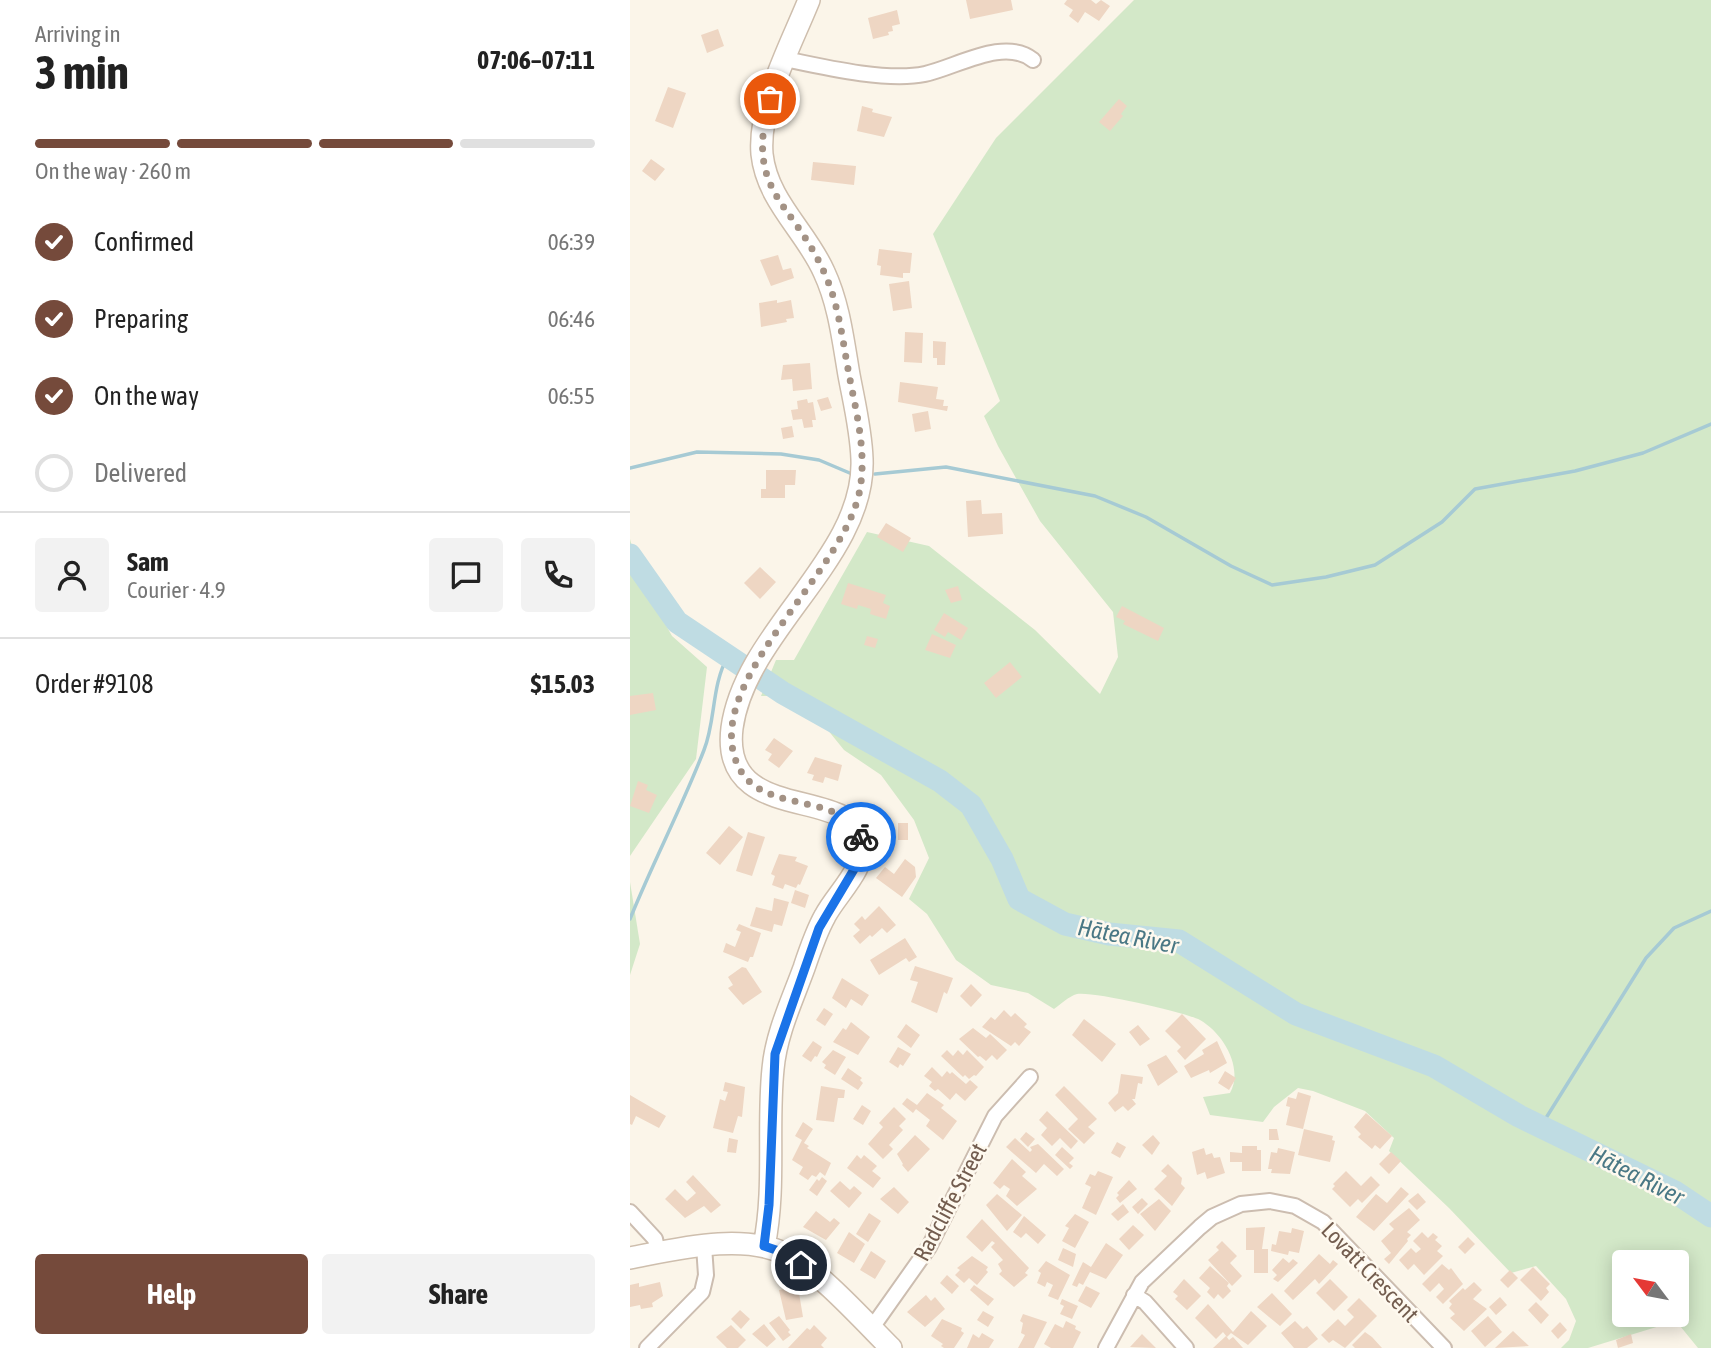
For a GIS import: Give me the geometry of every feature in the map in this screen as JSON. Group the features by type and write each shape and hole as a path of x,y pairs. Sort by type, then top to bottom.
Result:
{"street":[{"path":"764,1246 769,1205 775,1054 819,928 858,865 863,846 856,829 844,818 764,792 742,775 735,759 732,740 735,713 743,690 767,645 847,524 859,494 862,476 860,434 835,302 824,270 772,190 762,156 764,119 809,0"},
{"path":"785,59 834,69 914,75 996,52 1012,51 1033,60"},
{"name":"Radcliffe Street","path":"871,1329 929,1247 995,1116 1030,1077"},
{"name":"Lovatt Crescent","path":"1106,1348 1134,1295 1151,1272 1212,1217 1241,1204 1269,1201 1305,1211 1323,1222 1444,1348"},
{"path":"630,1212 655,1239 657,1253"},
{"path":"630,1258 720,1243 764,1246 793,1258 891,1348"},
{"path":"647,1348 702,1292 706,1269 704,1246"},
{"path":"1134,1295 1145,1302 1186,1348"}],"green space":[{"path":"1134,0 1711,0 1711,1348 1698,1348 1681,1327 1689,1327 1689,1250 1612,1250 1612,1327 1656,1327 1588,1348 1561,1348 1569,1340 1576,1321 1566,1299 1536,1266 1511,1273 1449,1208 1389,1151 1394,1138 1365,1111 1298,1088 1274,1107 1263,1122 1210,1115 1203,1097 1230,1093 1234,1083 1233,1062 1216,1033 1200,1020 1139,1003 1086,994 1074,995 1054,1009 1028,993 991,985 956,960 927,914 909,899 929,858 914,820 881,775 844,750 827,729 771,696 761,696 776,660 794,660 867,532 929,546 1035,630 1100,694 1118,657 1113,612 1040,521 984,416 1000,401 933,234 996,138"},
{"path":"630,539 641,581 672,636 707,667 696,759 630,856"},
{"path":"630,882 640,944 630,975"}],"building":[{"path":"966,0 1011,0 1013,10 970,19"},
{"path":"1067,0 1091,0 1096,4 1101,0 1110,6 1099,21 1085,12 1078,23 1069,16 1073,10 1064,4"},
{"path":"897,10 900,24 892,26 893,31 888,32 889,35 873,39 868,18"},
{"path":"718,29 724,46 707,53 701,35"},
{"path":"668,87 686,93 673,128 655,121"},
{"path":"1119,99 1127,106 1121,114 1123,116 1110,131 1099,122"},
{"path":"862,106 873,109 872,112 892,117 884,137 857,131"},
{"path":"651,159 665,169 655,181 642,171"},
{"path":"813,162 856,166 854,185 811,180"},
{"path":"879,249 912,253 910,273 903,273 903,278 880,275 881,266 877,265"},
{"path":"778,255 783,270 791,268 794,278 771,286 760,260"},
{"path":"909,281 912,308 893,311 889,284"},
{"path":"777,300 777,303 791,300 794,318 761,327 759,303"},
{"path":"905,332 923,333 922,363 904,362"},
{"path":"933,341 946,342 945,365 937,365 937,358 933,358"},
{"path":"810,363 812,389 793,391 792,379 781,380 783,365"},
{"path":"900,382 938,387 936,399 944,400 943,406 948,406 947,411 898,402"},
{"path":"828,397 832,408 821,411 817,400"},
{"path":"807,399 808,403 813,402 816,420 812,420 813,427 804,428 802,419 793,420 791,410 798,409 797,401"},
{"path":"928,411 931,429 915,432 912,414"},
{"path":"792,426 794,437 783,439 781,428"},
{"path":"766,470 796,470 795,485 785,485 785,498 761,498 761,489 766,489"},
{"path":"981,500 982,514 1002,513 1003,534 968,537 966,501"},
{"path":"886,523 911,538 903,552 877,537"},
{"path":"760,567 776,582 760,599 744,583"},
{"path":"848,583 886,595 883,603 890,606 886,619 870,614 871,609 858,605 857,609 841,604"},
{"path":"958,586 962,600 951,603 945,590"},
{"path":"1122,606 1164,628 1158,641 1123,624 1125,621 1116,617"},
{"path":"944,613 968,628 961,640 948,632 945,637 934,630"},
{"path":"932,634 956,645 950,658 925,650"},
{"path":"867,636 878,639 875,648 864,645"},
{"path":"1010,662 1022,677 996,698 984,683"},
{"path":"653,693 656,710 630,715 630,696"},
{"path":"774,738 793,751 779,768 768,760 772,754 765,750"},
{"path":"815,757 842,765 838,781 825,777 823,783 812,780 814,775 807,773"},
{"path":"638,781 648,785 646,790 657,795 649,813 630,806"},
{"path":"898,823 908,823 908,840 898,840"},
{"path":"729,826 743,837 720,865 706,853"},
{"path":"748,832 765,837 752,876 736,871"},
{"path":"779,854 797,857 795,861 808,866 796,888 785,884 783,889 772,885 775,876 771,874"},
{"path":"905,859 915,867 916,877 902,897 876,878 885,867 894,874"},
{"path":"795,890 809,895 805,908 791,903"},
{"path":"774,898 789,902 782,926 774,924 772,932 750,926 756,907 772,911"},
{"path":"879,906 896,925 887,933 882,928 860,944 853,936 860,930 854,924 862,916 865,920"},
{"path":"739,924 761,933 753,957 750,957 748,962 723,952 726,943 735,947 741,932 736,930"},
{"path":"905,938 917,957 909,962 906,958 879,975 870,960"},
{"path":"915,966 953,978 947,994 944,992 937,1013 911,1002 918,982 910,980"},
{"path":"742,967 746,968 762,992 743,1005 728,988 733,985 728,977"},
{"path":"842,978 869,995 862,1006 851,999 846,1008 832,998"},
{"path":"971,984 982,995 971,1007 960,996"},
{"path":"824,1008 833,1014 825,1026 816,1020"},
{"path":"1004,1010 1011,1017 1015,1013 1027,1024 1024,1027 1031,1032 1019,1046 1015,1042 1011,1046 982,1027 991,1017 995,1020"},
{"path":"1182,1014 1206,1039 1185,1060 1177,1051 1181,1047 1165,1031"},
{"path":"1084,1019 1116,1044 1102,1062 1072,1035"},
{"path":"851,1022 870,1037 858,1055 833,1042"},
{"path":"906,1024 920,1035 911,1048 897,1037"},
{"path":"1138,1025 1150,1039 1140,1046 1129,1032"},
{"path":"973,1028 986,1038 990,1034 1007,1050 997,1060 992,1055 986,1061 978,1057 959,1039"},
{"path":"813,1041 822,1047 811,1062 802,1056"},
{"path":"1217,1041 1227,1063 1210,1073 1209,1070 1191,1078 1184,1066 1204,1054 1202,1050"},
{"path":"898,1047 911,1054 903,1066 900,1064 898,1068 889,1062"},
{"path":"833,1050 846,1057 835,1075 824,1068 826,1065 822,1062"},
{"path":"947,1050 953,1056 958,1050 963,1055 967,1050 984,1067 976,1076 969,1079 965,1075 963,1077 941,1056"},
{"path":"1166,1055 1178,1072 1158,1086 1147,1065"},
{"path":"932,1067 942,1077 947,1071 950,1074 952,1072 966,1084 970,1080 978,1087 965,1101 956,1093 950,1100 938,1089 935,1091 929,1086 932,1082 924,1076"},
{"path":"848,1068 862,1078 860,1080 863,1083 858,1090 841,1079"},
{"path":"1225,1071 1236,1078 1229,1090 1218,1083"},
{"path":"1121,1074 1143,1077 1142,1084 1138,1083 1135,1099 1132,1099 1136,1104 1128,1111 1123,1106 1115,1112 1108,1103 1118,1093"},
{"path":"725,1082 745,1087 742,1117 738,1116 733,1133 713,1128 720,1099 725,1101 728,1092 723,1091"},
{"path":"821,1086 845,1090 844,1098 838,1098 834,1122 816,1120"},
{"path":"1064,1086 1097,1119 1088,1127 1095,1133 1084,1144 1068,1129 1078,1119 1055,1095"},
{"path":"1298,1092 1311,1096 1303,1129 1286,1125 1290,1107 1286,1106 1288,1097 1296,1099"},
{"path":"927,1093 944,1105 941,1108 957,1121 943,1140 926,1126 930,1120 916,1109 913,1113 902,1104 907,1098 917,1105"},
{"path":"630,1095 666,1116 659,1128 636,1116 632,1125 630,1124"},
{"path":"862,1105 871,1111 863,1125 853,1119"},
{"path":"894,1107 906,1119 899,1126 903,1130 889,1145 893,1149 883,1159 868,1144 883,1127 879,1123"},
{"path":"1047,1111 1078,1141 1071,1149 1060,1138 1052,1146 1041,1135 1047,1128 1039,1120"},
{"path":"1366,1113 1392,1136 1380,1149 1375,1145 1372,1149 1358,1137 1361,1134 1354,1127"},
{"path":"803,1122 813,1129 804,1143 809,1146 807,1148 831,1163 825,1176 820,1172 808,1180 799,1174 803,1167 792,1160 802,1140 795,1136"},
{"path":"1269,1129 1277,1129 1279,1140 1269,1140"},
{"path":"1304,1129 1333,1136 1332,1140 1335,1141 1330,1162 1298,1155"},
{"path":"1026,1132 1035,1139 1028,1147 1020,1139"},
{"path":"915,1135 930,1149 908,1172 897,1154"},
{"path":"1153,1135 1160,1143 1152,1155 1142,1145"},
{"path":"729,1138 738,1140 736,1153 727,1152"},
{"path":"1015,1138 1030,1152 1030,1147 1038,1144 1064,1169 1057,1176 1044,1164 1036,1173 1006,1147"},
{"path":"1117,1142 1126,1147 1120,1158 1111,1153"},
{"path":"1242,1146 1257,1146 1257,1150 1261,1150 1261,1171 1242,1171 1242,1162 1230,1162 1230,1152 1242,1153"},
{"path":"1062,1147 1074,1158 1069,1163 1073,1166 1070,1169 1055,1155"},
{"path":"1204,1148 1206,1155 1212,1153 1214,1158 1220,1157 1225,1173 1207,1179 1205,1172 1197,1175 1192,1152"},
{"path":"1278,1148 1295,1152 1290,1174 1271,1173 1272,1169 1268,1169 1271,1152 1277,1153"},
{"path":"1391,1152 1401,1161 1389,1174 1379,1164"},
{"path":"857,1155 861,1159 864,1155 877,1166 872,1171 881,1178 873,1188 847,1168"},
{"path":"1012,1159 1026,1172 1022,1176 1037,1189 1017,1206 1006,1196 1010,1189 1004,1185 1000,1189 993,1183"},
{"path":"1168,1164 1182,1178 1181,1184 1185,1188 1172,1206 1154,1189 1167,1176 1161,1171"},
{"path":"1098,1171 1113,1177 1096,1215 1082,1208 1091,1187 1085,1184 1090,1174 1095,1176"},
{"path":"1346,1171 1361,1186 1371,1176 1380,1185 1362,1203 1358,1199 1350,1207 1332,1189 1335,1186 1333,1184"},
{"path":"693,1175 721,1205 711,1213 704,1206 685,1218 665,1199 675,1189 687,1201 696,1193 686,1182"},
{"path":"822,1177 827,1181 817,1196 809,1190 817,1179 819,1181"},
{"path":"1129,1180 1137,1189 1120,1203 1116,1198 1119,1195 1117,1193"},
{"path":"840,1181 850,1190 854,1186 862,1193 849,1208 830,1191"},
{"path":"894,1187 909,1202 898,1214 880,1199"},
{"path":"1401,1187 1409,1194 1374,1231 1356,1217 1376,1194 1387,1203"},
{"path":"1418,1193 1426,1202 1417,1210 1408,1201"},
{"path":"997,1194 1022,1215 1007,1231 986,1205"},
{"path":"1142,1198 1148,1204 1138,1214 1132,1207"},
{"path":"1159,1199 1171,1211 1155,1231 1140,1214"},
{"path":"1123,1204 1129,1212 1118,1221 1111,1214"},
{"path":"1409,1208 1420,1220 1407,1232 1411,1235 1408,1241 1389,1264 1384,1259 1391,1253 1381,1241 1394,1229 1389,1224"},
{"path":"816,1211 830,1222 834,1218 840,1223 826,1240 803,1227"},
{"path":"869,1213 881,1221 868,1242 856,1234"},
{"path":"1075,1214 1089,1222 1075,1248 1062,1241 1069,1228 1065,1226"},
{"path":"1024,1216 1046,1235 1038,1244 1026,1233 1021,1238 1013,1232"},
{"path":"982,1219 1029,1268 1025,1273 1028,1275 1014,1287 999,1274 1002,1271 998,1264 1003,1260 991,1247 995,1243 992,1241 982,1252 966,1237"},
{"path":"1133,1225 1144,1235 1129,1250 1119,1239"},
{"path":"1265,1227 1262,1249 1268,1249 1268,1273 1254,1273 1254,1250 1246,1250 1246,1228"},
{"path":"1292,1228 1304,1231 1299,1253 1289,1251 1288,1255 1271,1251 1272,1244 1276,1245 1279,1231 1291,1233"},
{"path":"849,1232 865,1244 854,1263 837,1253"},
{"path":"1422,1232 1428,1238 1433,1233 1438,1237 1435,1240 1442,1246 1437,1251 1443,1256 1424,1275 1414,1264 1408,1270 1399,1260 1411,1248 1416,1253 1421,1249 1413,1241"},
{"path":"1468,1237 1475,1244 1465,1254 1458,1247"},
{"path":"1222,1241 1237,1256 1230,1263 1242,1276 1232,1286 1208,1260 1219,1250 1216,1247"},
{"path":"1106,1243 1123,1255 1106,1279 1090,1272 1083,1285 1072,1285 1083,1262 1091,1267"},
{"path":"1063,1248 1076,1254 1073,1267 1058,1260"},
{"path":"871,1251 886,1261 875,1279 860,1270"},
{"path":"1319,1254 1330,1264 1333,1260 1338,1264 1319,1284 1315,1279 1293,1300 1284,1291"},
{"path":"972,1256 988,1267 988,1272 977,1285 969,1278 964,1283 955,1275 960,1270 957,1268"},
{"path":"1283,1258 1289,1263 1293,1259 1298,1263 1278,1282 1273,1279 1277,1275 1272,1270"},
{"path":"1046,1261 1070,1275 1058,1300 1048,1296 1053,1285 1047,1282 1045,1287 1037,1283 1041,1273 1038,1271"},
{"path":"1442,1264 1449,1270 1451,1268 1463,1284 1443,1304 1436,1297 1444,1289 1439,1283 1430,1292 1422,1284"},
{"path":"1210,1266 1229,1283 1227,1286 1231,1291 1223,1299 1218,1294 1214,1299 1207,1292 1210,1288 1199,1278"},
{"path":"1533,1267 1550,1284 1546,1288 1549,1292 1541,1301 1520,1280"},
{"path":"1510,1270 1518,1278 1508,1288 1500,1280"},
{"path":"947,1275 959,1286 952,1294 940,1283"},
{"path":"1184,1279 1201,1296 1187,1310 1175,1299 1178,1296 1173,1292"},
{"path":"1330,1279 1348,1297 1334,1311 1316,1293"},
{"path":"660,1282 663,1296 652,1303 653,1307 630,1307 630,1285 639,1283 639,1287"},
{"path":"1474,1282 1482,1290 1473,1299 1487,1309 1464,1331 1450,1318 1455,1314 1449,1308 1452,1304 1449,1301"},
{"path":"974,1285 994,1299 988,1306 970,1290"},
{"path":"1086,1286 1100,1293 1091,1308 1078,1301"},
{"path":"798,1287 803,1317 786,1320 779,1290"},
{"path":"1272,1293 1292,1314 1280,1326 1257,1307"},
{"path":"926,1295 931,1301 935,1297 945,1309 925,1327 907,1312"},
{"path":"1500,1297 1507,1305 1496,1315 1489,1307"},
{"path":"1359,1298 1377,1316 1345,1348 1333,1340 1329,1343 1321,1335 1338,1319 1345,1326 1354,1317 1347,1310"},
{"path":"1062,1299 1078,1306 1072,1319 1060,1314 1064,1306 1060,1304"},
{"path":"1536,1302 1549,1315 1541,1324 1528,1310"},
{"path":"1208,1304 1233,1332 1251,1311 1267,1326 1248,1345 1231,1333 1227,1337 1223,1332 1216,1339 1195,1318"},
{"path":"740,1310 750,1319 741,1329 731,1319"},
{"path":"983,1311 994,1317 988,1327 977,1320"},
{"path":"1023,1314 1047,1322 1034,1348 1018,1348 1025,1335 1021,1333 1023,1323 1020,1321"},
{"path":"779,1316 791,1335 783,1341 769,1323"},
{"path":"1488,1316 1502,1332 1485,1347 1471,1331"},
{"path":"942,1319 962,1328 964,1333 954,1348 944,1348 941,1346 943,1344 931,1336"},
{"path":"1066,1321 1081,1332 1073,1348 1051,1348 1044,1344 1055,1324 1063,1328"},
{"path":"1295,1321 1303,1329 1307,1326 1318,1339 1307,1348 1294,1348 1281,1333"},
{"path":"1560,1322 1567,1330 1558,1339 1551,1331"},
{"path":"764,1324 776,1339 767,1347 752,1334"},
{"path":"731,1325 746,1340 738,1348 727,1348 716,1337"},
{"path":"814,1325 827,1338 821,1345 824,1348 788,1348 807,1328 810,1330"},
{"path":"1513,1331 1529,1346 1495,1348"},
{"path":"1365,1332 1382,1348 1355,1348 1352,1345"},
{"path":"982,1333 994,1340 989,1348 967,1348 973,1334 979,1338"},
{"path":"1142,1334 1156,1348 1130,1347"},
{"path":"1631,1334 1633,1343 1618,1348 1616,1340"},
{"path":"1226,1336 1229,1340 1233,1337 1243,1348 1213,1348"}],"waterway":[{"path":"875,474 946,467 1095,496 1146,517 1231,566 1272,585 1326,577 1375,565 1442,522 1475,489 1575,471 1643,453 1711,424"},
{"path":"630,468 697,452 781,454 819,460 852,474"},
{"name":"Hātea River","path":"630,555 677,622 783,693 940,781 971,805 1002,859 1019,899 1065,924 1109,934 1179,941 1296,1014 1434,1066 1519,1116 1675,1192 1711,1216"},
{"path":"630,919 704,750 719,679 728,656"},
{"path":"1541,1126 1646,958 1674,928 1711,911"}],"way so far":[{"path":"770,99 762,136 766,174 780,204 824,270 835,302 860,434 862,476 859,494 847,524 767,645 743,690 735,713 733,750 738,769 755,787 782,799 844,818 861,837"}],"route":[{"path":"801,1265 785,1253 764,1246 769,1205 775,1054 784,1021 819,928 862,856 861,837"}]}
